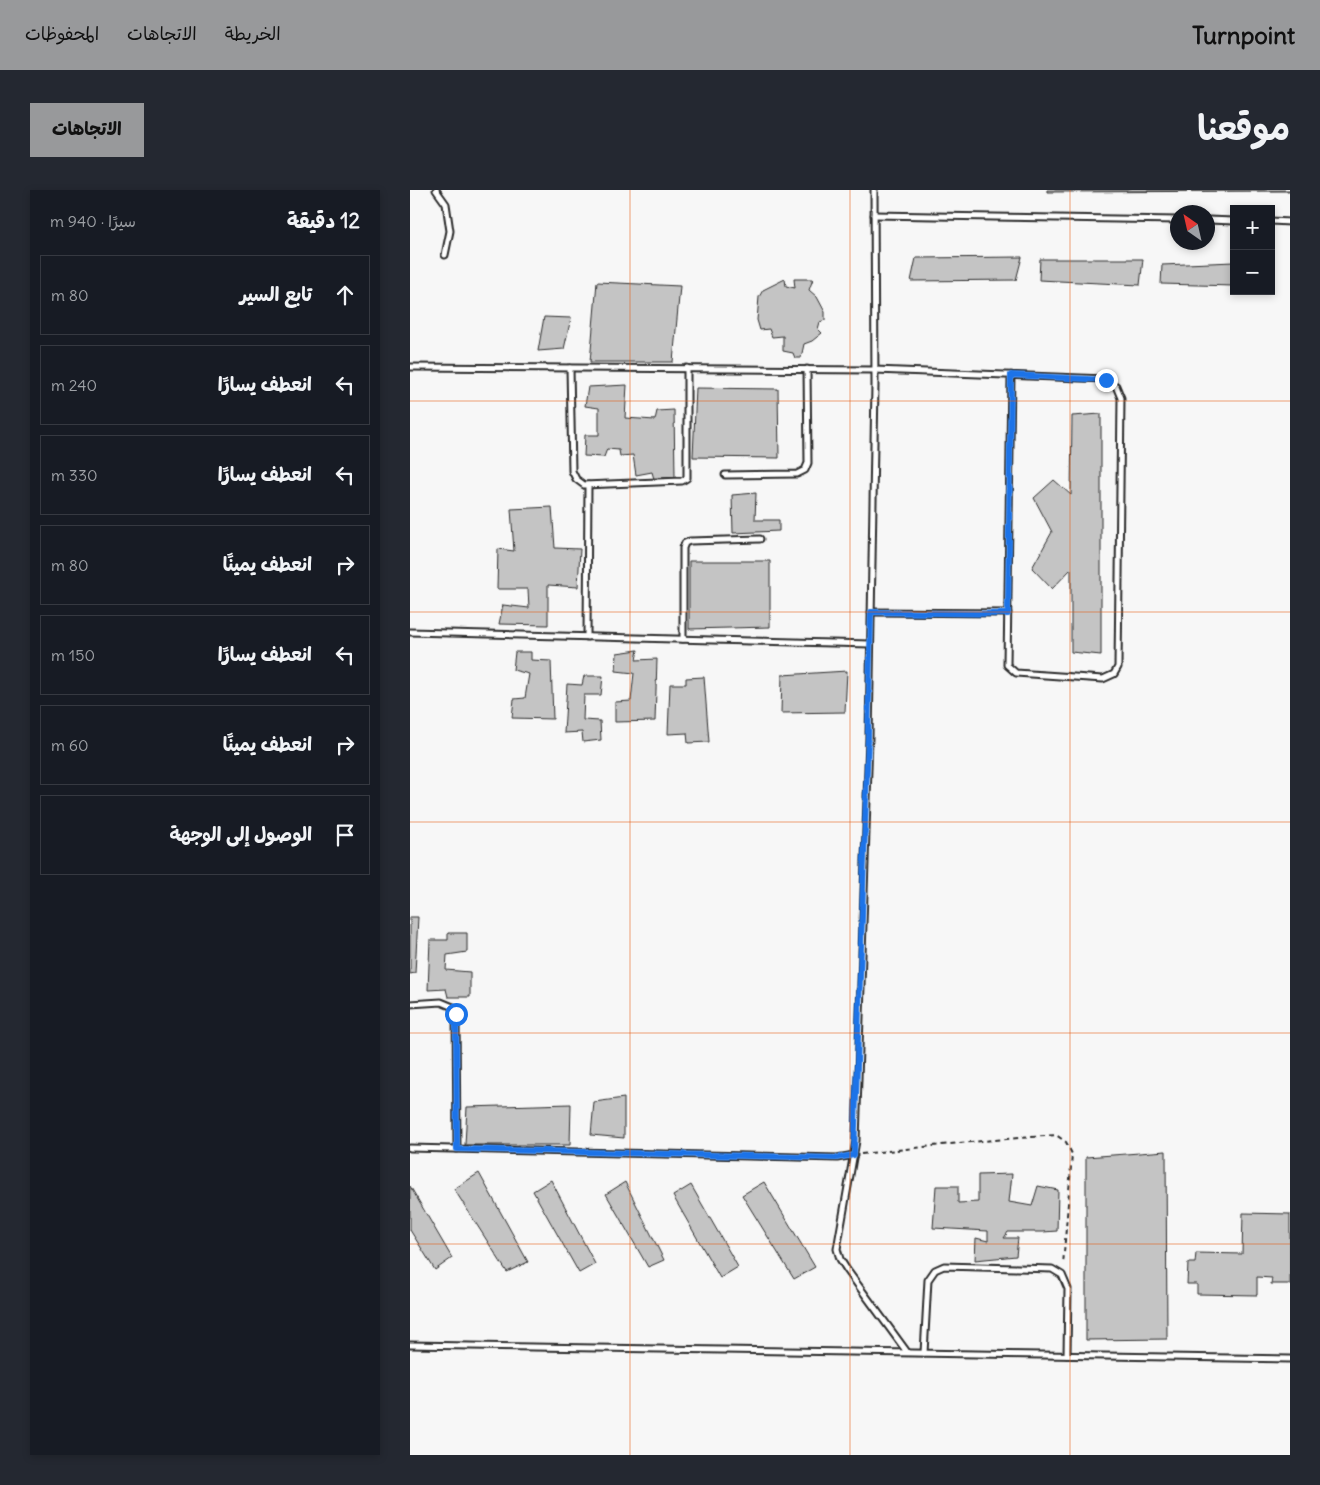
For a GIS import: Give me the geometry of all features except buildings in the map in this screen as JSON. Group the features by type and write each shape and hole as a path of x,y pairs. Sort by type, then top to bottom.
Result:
{"lane":[{"path":"436,190 446,204 450,231 446,255"},
{"path":"874,190 875,370 871,612 854,1155 837,1249 840,1259 847,1270 906,1352"},
{"path":"874,215 1170,220"},
{"path":"1215,220 1230,221"},
{"path":"1275,221 1290,222"},
{"path":"410,367 875,370 1011,375 1106,380 1116,386 1121,398 1118,667 1114,674 1103,679 1016,673 1007,664 1011,375"},
{"path":"570,368 572,471 576,479 584,485 682,481 687,478 687,368"},
{"path":"726,475 797,474 805,470 808,463 807,369"},
{"path":"587,637 588,485"},
{"path":"683,639 683,548 685,544 690,541 760,540"},
{"path":"871,612 1008,614"},
{"path":"410,632 870,644"},
{"path":"410,1004 441,1002 453,1007 456,1014 457,1149"},
{"path":"410,1148 836,1158 854,1155"},
{"path":"924,1353 928,1280 935,1270 944,1266 1052,1269 1062,1275 1068,1288 1067,1355"},
{"path":"410,1344 1290,1359"}],"path":[{"path":"854,1155 1056,1135 1066,1142 1072,1154 1062,1275"}],"route":[{"path":"456,1014 457,1149 836,1158 854,1155 856,1141 871,612 1008,614 1011,375 1106,380"}]}
